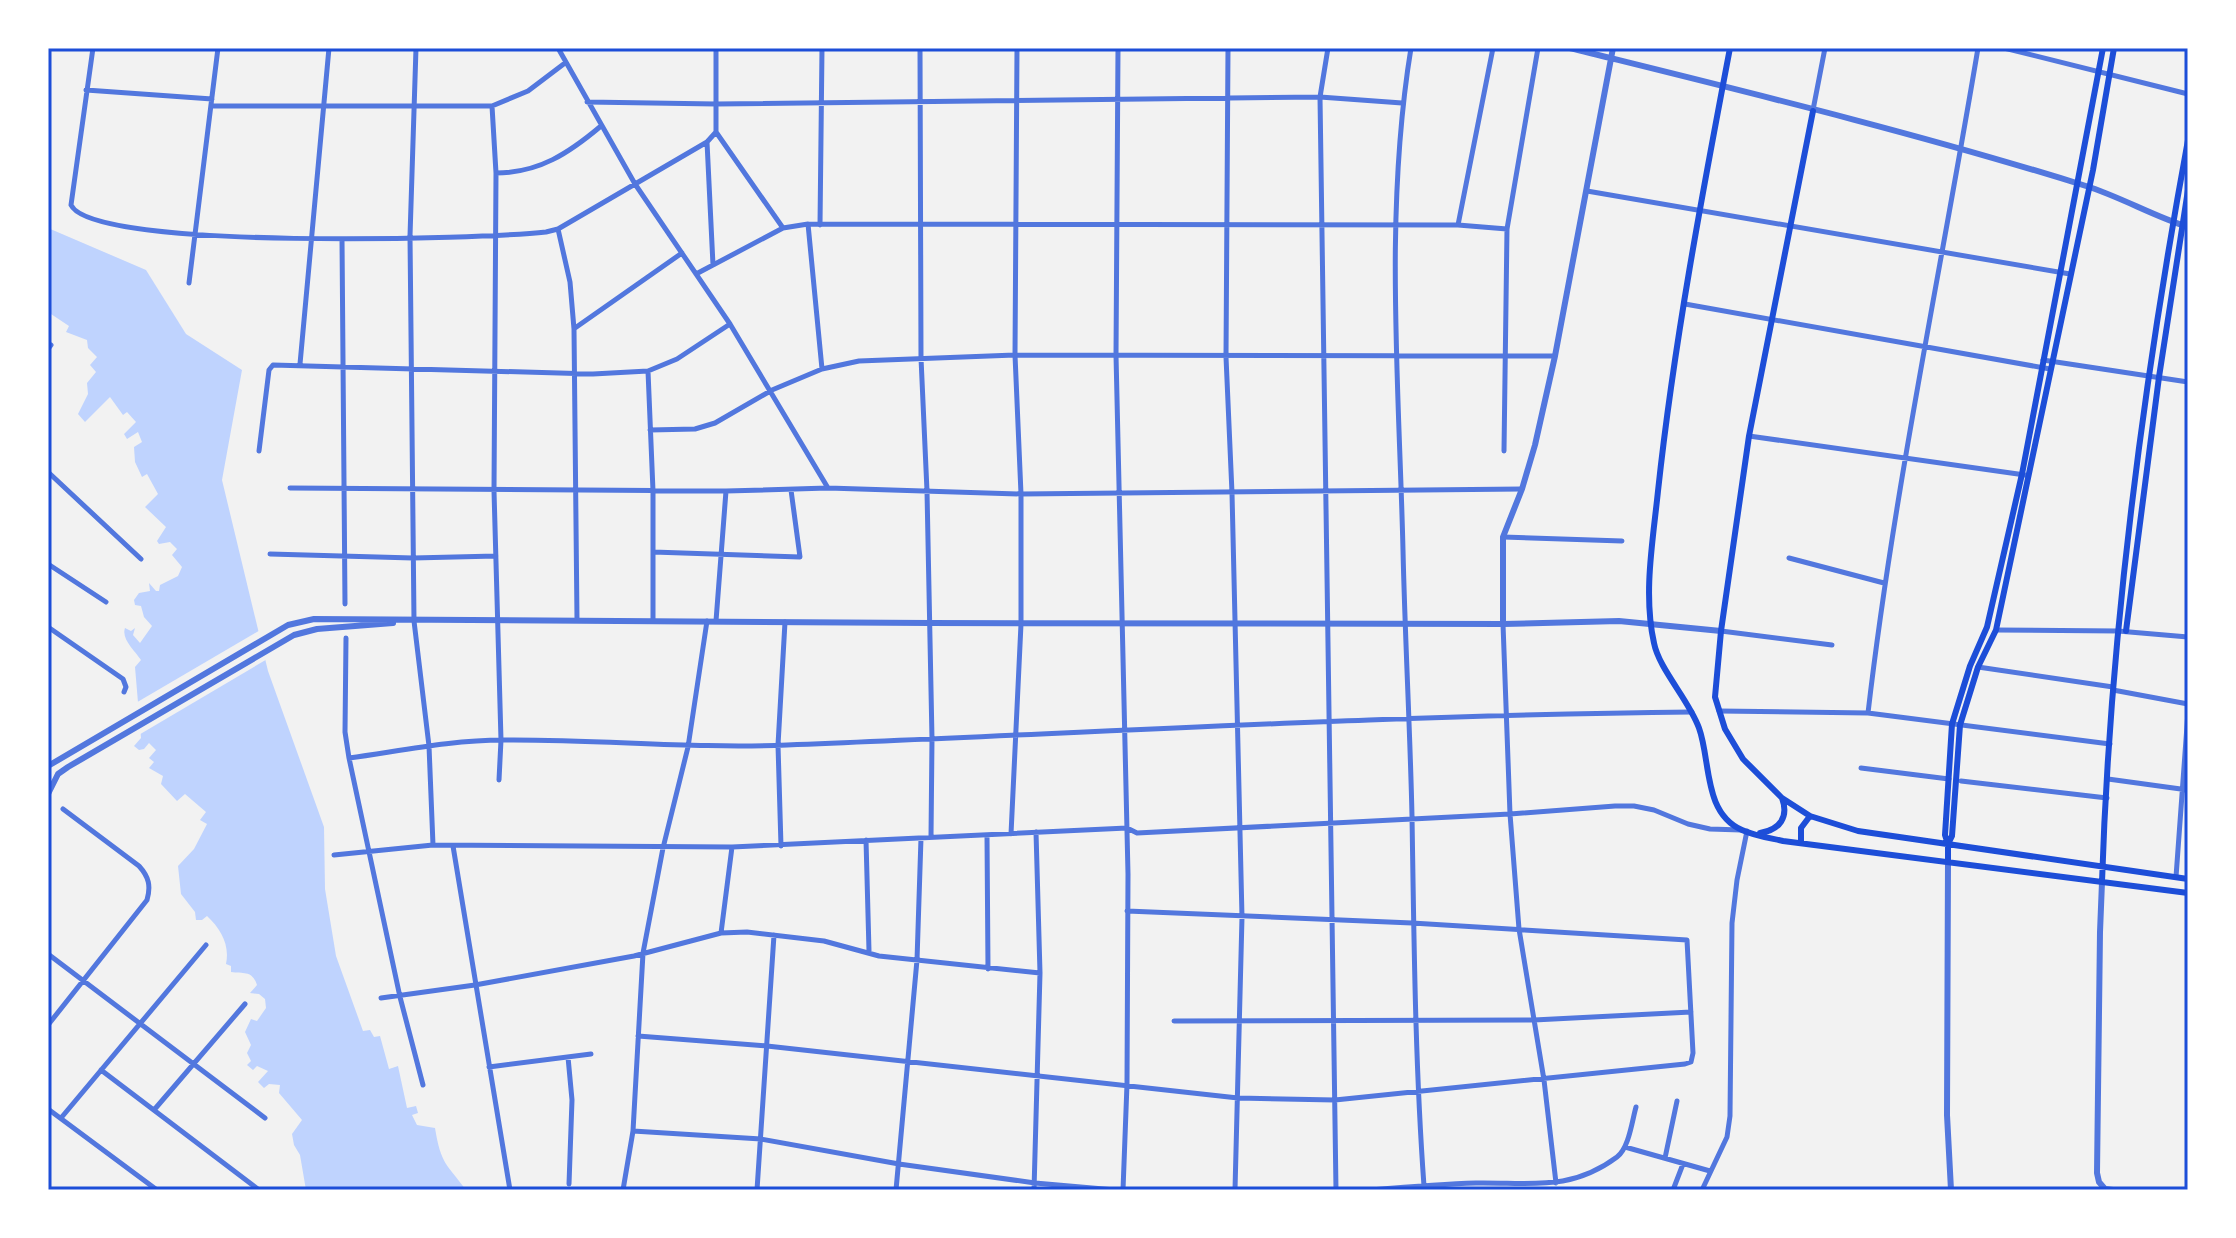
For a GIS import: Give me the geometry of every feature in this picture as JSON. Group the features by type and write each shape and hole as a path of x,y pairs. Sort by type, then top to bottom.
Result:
{"main road":[{"path":"1730,48 1700,210 1663,443 1651,559 1650,622 1654,647 1700,731 1714,798 1721,812 1747,832 1801,843 2188,893"},
{"path":"1948,861 1948,844 1952,836 1956,724 1970,666 1987,627 2022,474 2103,48"},
{"path":"1956,724 1996,630 2090,187 2114,48"},
{"path":"1813,111 1749,436 1721,631 1715,697 1725,729 1743,759 1782,798 1810,816 1858,831 2188,879"},
{"path":"2122,631 2150,375 2188,140"},
{"path":"2102,882 2113,688 2188,190"},
{"path":"1747,832 1772,831 1780,825 1785,816 1782,798"},
{"path":"1801,843 1801,828 1810,816"}],"street":[{"path":"93,48 71,199 73,210 80,215 124,226 195,235 309,240 495,235 558,229 707,142 716,132"},
{"path":"189,283 218,48"},
{"path":"300,364 321,106 329,48"},
{"path":"416,48 410,236 411,489 414,621 429,746 433,845"},
{"path":"558,48 635,184 772,390 828,488"},
{"path":"716,48 716,132 783,228"},
{"path":"820,225 822,48"},
{"path":"920,48 921,358 927,491 931,837"},
{"path":"1011,834 1021,624 1021,494 1015,355 1017,48"},
{"path":"1118,48 1116,355 1127,828 1127,1084 1123,1190"},
{"path":"1228,48 1226,357 1242,917 1235,1190"},
{"path":"1328,48 1320,97 1336,1190"},
{"path":"1411,48 1402,103 1397,225 1397,354 1412,819 1417,1093 1424,1186"},
{"path":"1458,225 1493,48"},
{"path":"1504,451 1507,229 1538,48"},
{"path":"1570,48 1722,86 2090,187 2185,226"},
{"path":"1556,1183 1544,1080 1519,929 1510,814 1503,537 1522,489 1555,356 1613,48"},
{"path":"1813,111 1825,48"},
{"path":"1868,713 1884,583 1923,345 1978,48"},
{"path":"2004,48 2188,94"},
{"path":"86,90 211,103 492,106 528,91 565,63"},
{"path":"587,102 716,104 1320,97 1402,103"},
{"path":"492,106 496,173 494,491 501,740 499,780"},
{"path":"496,173 514,173 554,161 573,150 601,126"},
{"path":"707,142 713,265"},
{"path":"1587,191 2070,274"},
{"path":"696,274 783,228 808,224 1458,225 1507,229"},
{"path":"808,224 822,369"},
{"path":"558,229 570,282 574,329 577,620"},
{"path":"342,239 345,604"},
{"path":"574,329 682,253"},
{"path":"1685,304 2051,366 2150,375 2188,382"},
{"path":"259,451 269,370 273,365 574,374 648,371 677,359 730,324"},
{"path":"650,430 695,429 715,423 772,390 822,369 859,361 1015,355 1555,356"},
{"path":"648,371 653,491 653,621"},
{"path":"1749,436 2030,476"},
{"path":"48,472 141,559"},
{"path":"290,488 726,491 828,488 1021,494 1522,489"},
{"path":"653,552 800,557 791,490"},
{"path":"716,621 726,491"},
{"path":"1503,537 1622,541"},
{"path":"270,554 413,558 496,556"},
{"path":"1789,558 1884,583"},
{"path":"48,564 106,602"},
{"path":"48,766 299,620 345,617 414,621 1021,624 1650,622 1832,645"},
{"path":"48,794 62,770 294,635 317,629 414,621"},
{"path":"623,1190 633,1131 643,953 663,848 688,747 707,621"},
{"path":"781,846 778,745 785,622"},
{"path":"48,627 123,679 124,692"},
{"path":"1996,630 2122,631 2188,637"},
{"path":"346,638 345,732 349,758 400,997 423,1085"},
{"path":"1978,667 2113,688 2188,704"},
{"path":"1718,711 1868,713 2110,744"},
{"path":"349,758 429,746 501,740 688,747 778,745 1017,737 1330,720 1692,712"},
{"path":"2176,877 2185,790 2188,712"},
{"path":"1861,768 2107,798"},
{"path":"2108,779 2185,790"},
{"path":"334,855 433,845 732,847 1127,828 1137,833 1634,806 1688,824 1747,832 1732,923 1730,1116 1727,1137 1702,1190"},
{"path":"48,1025 147,900 150,890 147,875 139,866 63,809"},
{"path":"1035,1187 1040,973 1036,832"},
{"path":"987,836 988,969"},
{"path":"896,1190 917,960 921,838"},
{"path":"866,840 869,951"},
{"path":"453,846 510,1190"},
{"path":"721,933 732,847"},
{"path":"1948,861 1947,1115 1951,1190"},
{"path":"2102,882 2097,1173 2105,1189 2113,1190"},
{"path":"638,1036 767,1046 1238,1098 1335,1100 1691,1062 1687,940 1412,923 1127,911"},
{"path":"381,998 475,985 643,953 721,933 824,941 879,956 1040,973"},
{"path":"757,1190 774,935"},
{"path":"61,1118 206,945"},
{"path":"48,954 265,1118"},
{"path":"154,1110 245,1004"},
{"path":"1174,1021 1534,1020 1691,1012"},
{"path":"489,1067 591,1054"},
{"path":"568,1057 572,1111 569,1184"},
{"path":"101,1070 259,1190"},
{"path":"1665,1158 1677,1101"},
{"path":"1371,1190 1556,1183 1597,1172 1625,1147 1636,1107"},
{"path":"48,1109 157,1190"},
{"path":"633,1131 761,1139 1035,1187 1115,1190"},
{"path":"1625,1147 1710,1171"},
{"path":"1673,1190 1683,1164"}],"water":[{"path":"48,228 146,270 186,334 242,370 222,480 268,671 324,827 325,889 336,956 363,1031 370,1030 374,1037 380,1036 389,1069 398,1066 407,1108 416,1106 418,1113 412,1115 417,1125 435,1128 442,1157 466,1190 306,1190 300,1155 292,1134 302,1120 279,1093 280,1085 269,1084 264,1088 258,1082 268,1071 257,1066 253,1070 247,1065 251,1061 247,1053 251,1045 245,1032 251,1019 257,1021 266,1008 265,999 259,994 250,993 257,985 253,977 231,972 231,966 226,964 227,950 220,932 207,916 196,920 195,912 181,894 178,866 194,849 207,824 200,820 206,812 185,794 177,801 161,784 163,776 149,768 154,762 149,758 156,750 149,743 139,750 134,746 141,738 135,667 141,660 127,641 125,628 131,631 135,628 133,635 140,643 152,626 134,600 139,593 150,591 149,583 159,591 160,585 178,576 182,567 172,555 177,549 170,542 159,544 157,541 166,527 145,507 158,494 147,474 142,477 135,462 134,447 142,442 138,432 127,439 124,434 136,422 127,412 123,415 110,397 85,422 78,414 88,394 87,383 96,372 90,365 97,357 88,348 87,340 66,332 69,326 48,312"}],"pier":[{"path":"262,629 269,658 137,736 134,704"}]}
